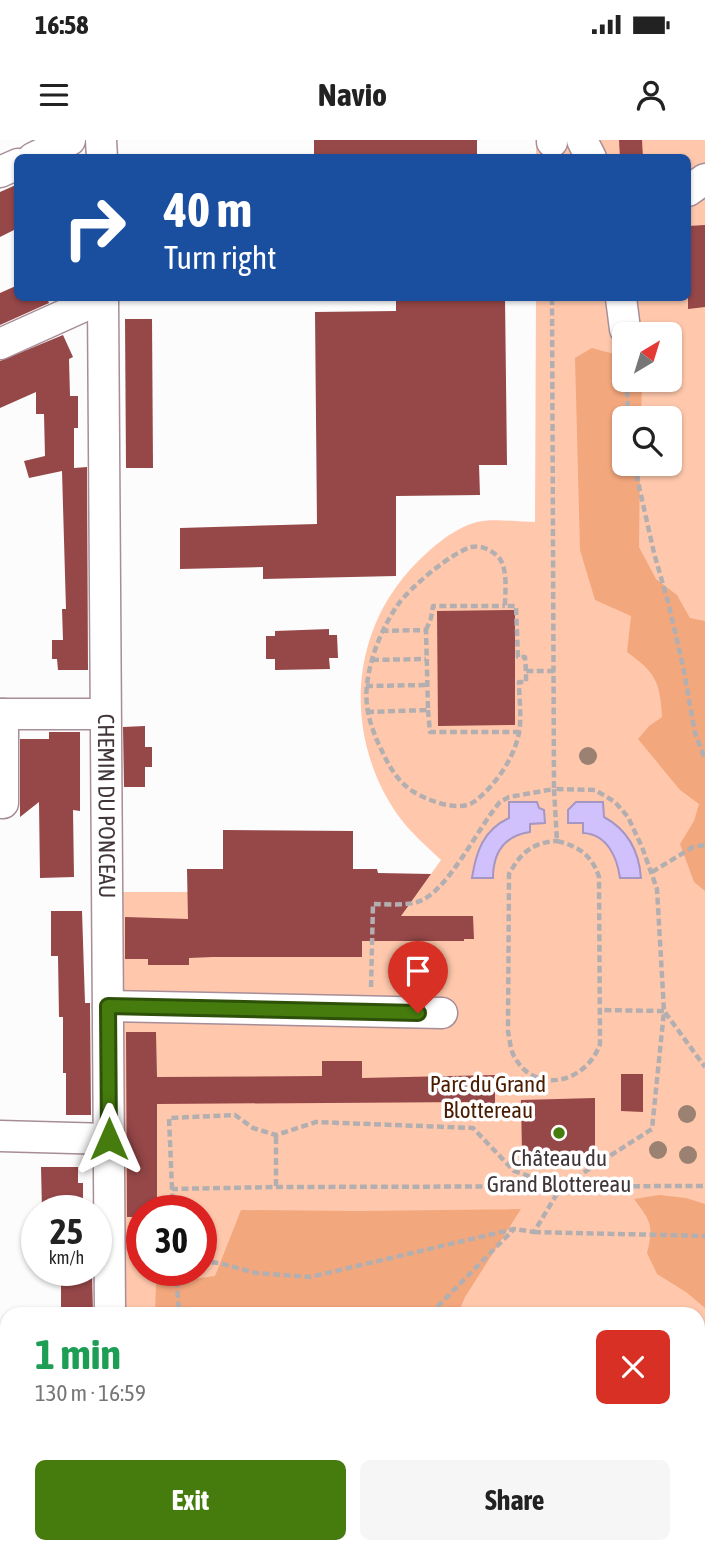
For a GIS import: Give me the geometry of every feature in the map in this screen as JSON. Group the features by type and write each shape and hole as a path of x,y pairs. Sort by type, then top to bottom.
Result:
{"street":[{"path":"41,154 70,140"},
{"path":"0,344 96,301"},
{"name":"CHEMIN DU PONCEAU","path":"103,301 110,1307"},
{"path":"621,301 624,322"},
{"path":"3,803 1,714 106,714"},
{"path":"108,1006 442,1013"},
{"path":"0,1136 109,1139"}],"path":[{"path":"552,301 556,841"},
{"path":"637,476 683,666 695,733 705,759"},
{"path":"505,606 505,572 492,551 482,547 460,552 411,589 398,604 382,632 366,686 367,712 376,740 400,783 417,794 440,803 460,806 471,804 495,780 513,752 519,732 519,682 526,682 526,671 525,657 518,657 516,606 505,606 433,606 426,630 426,659 430,732 519,732"},
{"path":"382,632 426,630"},
{"path":"372,660 426,659"},
{"path":"526,671 554,671"},
{"path":"366,686 427,685"},
{"path":"367,712 428,710"},
{"path":"370,1012 373,904 416,902 429,897 445,881 500,802 509,797 554,789 595,790 615,802 628,817 652,872 660,912 664,1011 652,1129 561,1187 534,1232"},
{"path":"556,841 581,850 590,858 599,877 600,1044 590,1064 571,1077 548,1080 533,1075 522,1067 513,1054 508,1032 509,874 517,859 532,846 556,841"},
{"path":"652,872 693,848 705,845"},
{"path":"600,1010 664,1011"},
{"path":"664,1011 705,1067"},
{"path":"172,1195 169,1118 235,1115 253,1128 276,1135 316,1122 473,1128 513,1171 561,1187"},
{"path":"276,1135 276,1187"},
{"path":"172,1189 705,1186"},
{"path":"437,1307 514,1228"},
{"path":"217,1263 256,1273 310,1277 514,1228 534,1232 705,1236"},
{"path":"177,1286 179,1307"}],"green space":[{"name":"Parc du Grand Blottereau","path":"536,140 705,140 705,1307 124,1307 123,892 418,892 441,860 397,814 380,785 369,755 362,723 361,691 365,659 374,628 388,599 408,572 431,549 467,525 498,520 535,522 536,301 691,301 691,154 536,154"}],"shaded area":[{"path":"592,348 612,353 612,392 642,392 641,406 612,406 612,476 640,476 639,547 656,579 677,595 690,618 705,621 705,891 694,882 680,844 694,821 699,804 680,790 638,739 649,726 662,717 658,687 644,666 627,652 631,616 595,600 580,550 575,358"},
{"path":"509,802 537,802 539,808 544,810 545,823 530,824 530,832 513,837 501,847 495,861 493,878 472,878 482,843 493,829 509,818"},
{"path":"576,802 603,802 604,817 620,828 635,850 641,878 620,878 613,855 604,842 591,834 583,833 583,823 568,823 568,810"},
{"path":"659,1195 686,1198 705,1204 705,1307 657,1274 647,1253 650,1224 634,1199"},
{"path":"521,1209 461,1307 155,1307 156,1286 217,1286 217,1271 241,1210"}],"building":[{"path":"314,140 477,140 477,154 314,154"},
{"path":"619,140 642,140 643,154 620,154"},
{"path":"14,186 14,230 0,237 0,192"},
{"path":"705,225 705,307 688,309 688,301 691,301 691,226"},
{"path":"14,287 14,301 49,303 0,325 0,293"},
{"path":"396,301 505,301 507,465 479,465 480,495 396,496 396,576 263,579 263,567 180,569 180,528 317,524 315,312 396,311"},
{"path":"125,319 152,319 153,468 126,468"},
{"path":"63,335 73,357 69,359 70,396 78,396 78,428 74,428 74,468 87,467 88,670 58,670 57,659 52,659 52,640 63,640 62,609 66,609 62,471 29,478 24,461 45,456 44,414 36,414 36,392 0,408 0,361"},
{"path":"515,610 515,725 438,726 437,611"},
{"path":"329,629 329,635 337,635 338,658 329,658 330,669 275,670 275,659 266,659 266,636 275,636 275,631"},
{"path":"145,726 145,747 152,747 152,767 145,767 145,787 124,787 123,727"},
{"path":"49,732 80,732 80,811 73,810 74,877 40,878 39,802 20,817 20,739 49,739"},
{"path":"223,830 353,831 353,869 377,869 378,873 431,874 401,916 473,916 474,939 362,941 362,957 189,958 189,965 148,965 148,959 125,959 125,917 188,919 187,869 223,869"},
{"path":"51,911 82,911 85,1003 90,1003 91,1115 66,1115 63,1017 59,1017 58,956 51,956"},
{"path":"126,1032 156,1032 157,1077 322,1076 322,1061 362,1061 362,1078 495,1075 495,1111 473,1112 473,1102 157,1104 157,1195 127,1195"},
{"path":"621,1074 643,1074 643,1112 621,1111"},
{"name":"Château du Grand Blottereau","path":"595,1098 595,1153 522,1153 521,1100"},
{"path":"41,1167 78,1167 78,1183 83,1183 83,1195 42,1195"},
{"path":"61,1286 92,1286 93,1307 61,1307"}],"place":[{"name":"Château du Grand Blottereau","path":"559,1133"}],"route":[{"path":"109,1139 108,1006 418,1013"}]}
